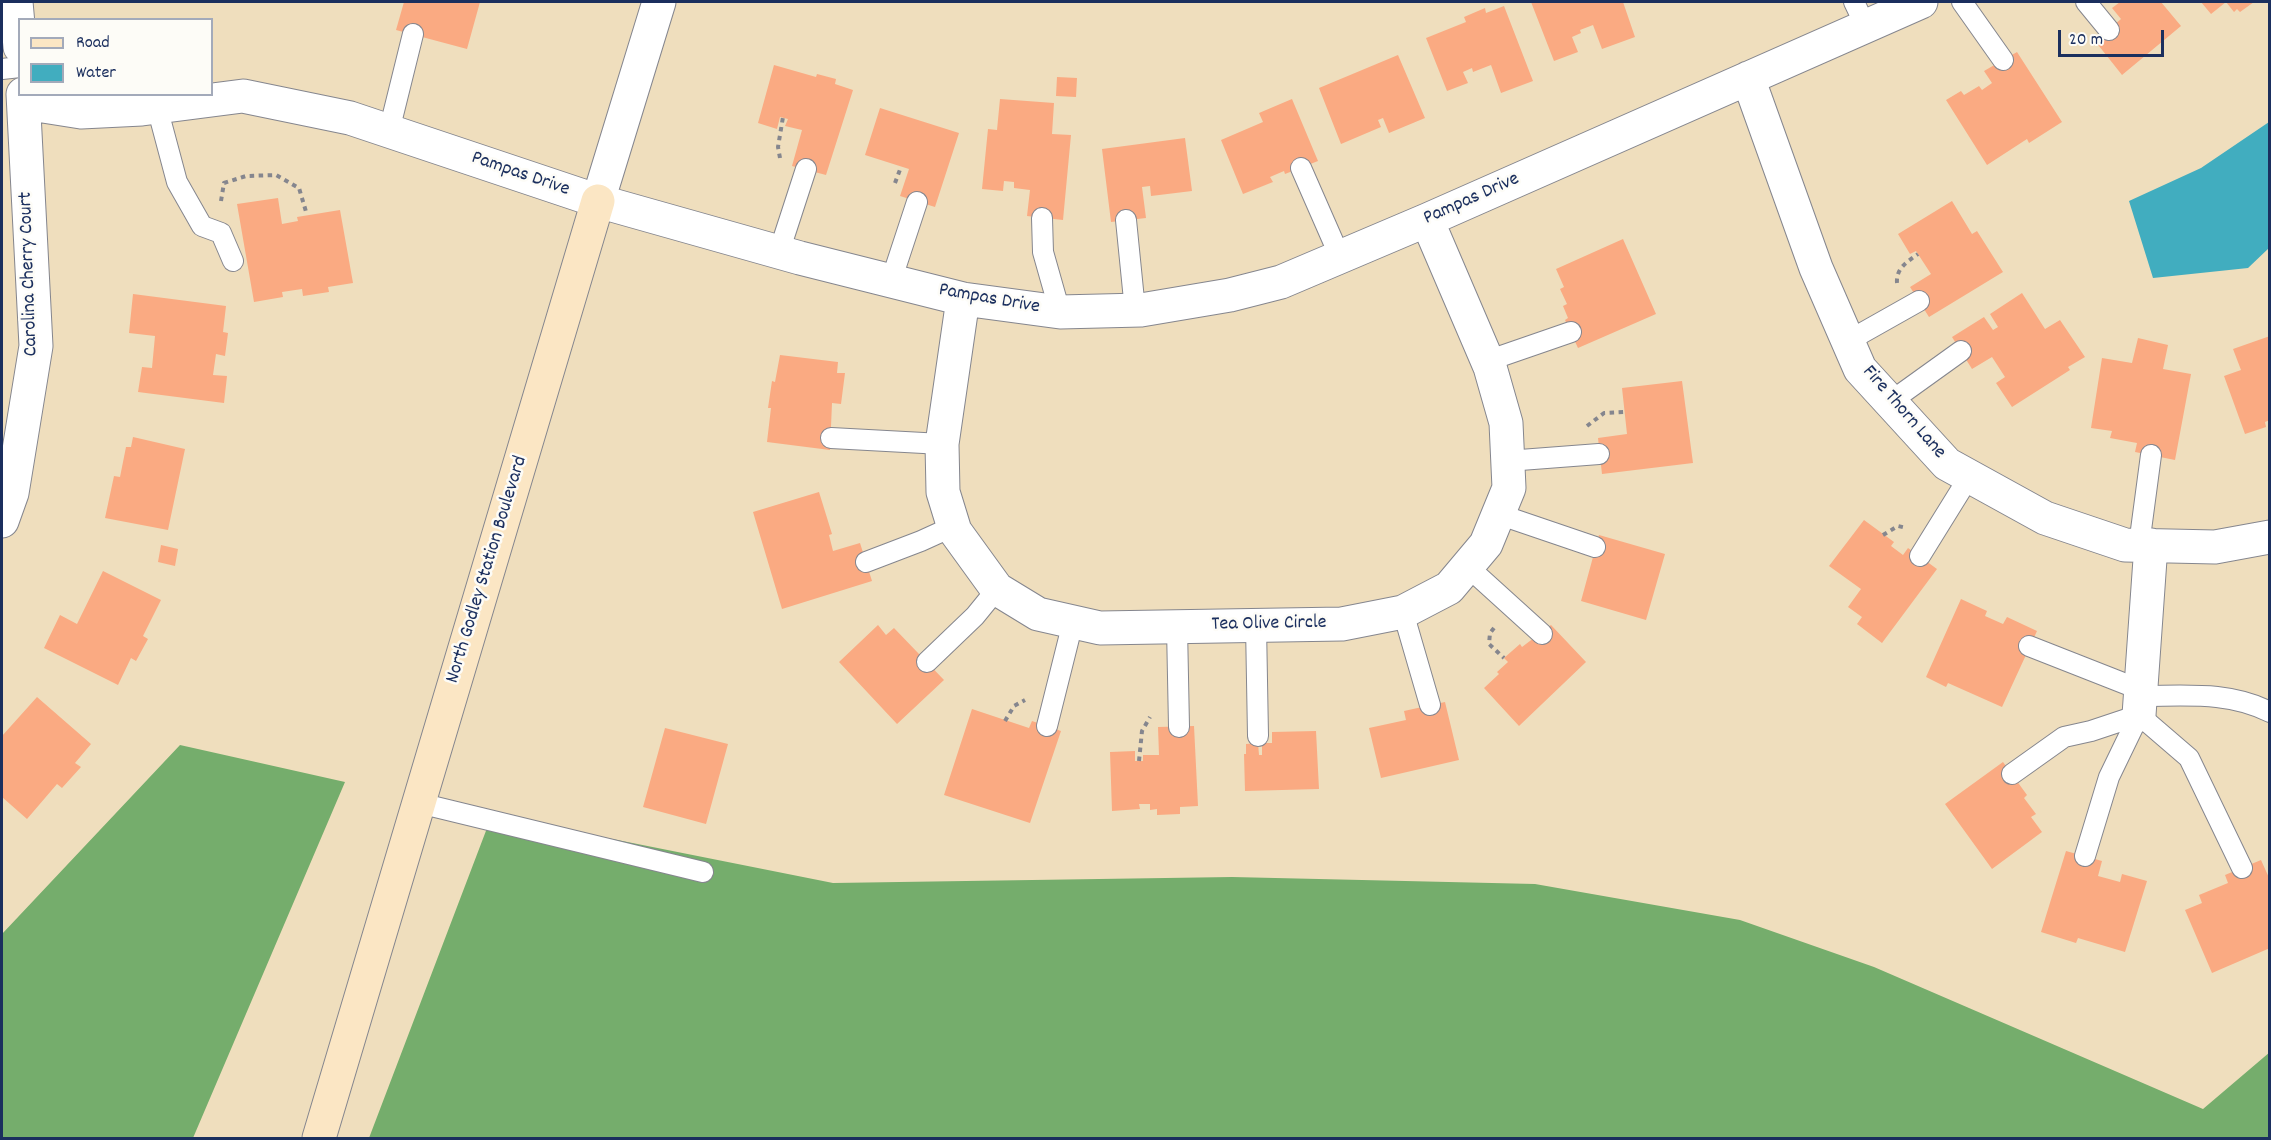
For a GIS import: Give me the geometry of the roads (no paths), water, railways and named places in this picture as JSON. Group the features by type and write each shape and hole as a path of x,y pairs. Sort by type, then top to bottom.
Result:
{"street":[{"path":"16,2 18,24"},
{"name":"North Godley Station Boulevard","path":"319,1138 598,201 660,2"},
{"name":"Pampas Drive","path":"23,99 81,112 158,107 243,96 350,118 598,201 779,252 963,299 1060,312 1135,310 1230,295 1281,282 1748,78 1860,14 1921,2"},
{"name":"Fire Thorn Lane","path":"1748,78 1816,268 1860,369 1947,464 2044,518 2125,545 2215,547 2270,537"},
{"name":"Carolina Cherry Court","path":"2,521 12,493 36,346 23,99"},
{"name":"Tea Olive Circle","path":"963,299 942,444 943,492 955,531 997,589 1038,614 1101,628 1342,624 1403,612 1449,588 1486,544 1509,488 1506,423 1487,361 1427,220"},
{"path":"2140,700 2145,545"}],"lane":[{"path":"1962,2 2003,60"},
{"path":"2086,2 2109,30"},
{"path":"389,131 413,34"},
{"path":"2,69 18,67"},
{"path":"158,107 177,182 202,226 221,233 233,261"},
{"path":"1301,168 1340,257"},
{"path":"779,252 806,169"},
{"path":"891,281 917,202"},
{"path":"1042,218 1043,252 1060,312"},
{"path":"1126,220 1135,310"},
{"path":"1848,341 1919,302"},
{"path":"1487,361 1571,332"},
{"path":"1890,402 1961,351"},
{"path":"831,438 942,444"},
{"path":"1507,461 1599,454"},
{"path":"2145,545 2151,455"},
{"path":"1920,556 1969,477"},
{"path":"1498,514 1595,547"},
{"path":"866,562 954,526"},
{"path":"1467,567 1542,634"},
{"path":"927,662 975,616 997,589"},
{"path":"1403,612 1430,705"},
{"path":"1047,726 1073,622"},
{"path":"1256,625 1258,736"},
{"path":"1177,627 1179,727"},
{"path":"2029,646 2140,700 2189,758 2242,868"},
{"path":"2012,774 2064,737 2140,700 2220,696 2250,703 2270,712"},
{"path":"2085,856 2109,777 2140,700"},
{"path":"419,803 703,872"}],"water":[{"path":"2269,122 2269,248 2248,268 2153,278 2129,201 2201,168"}]}
